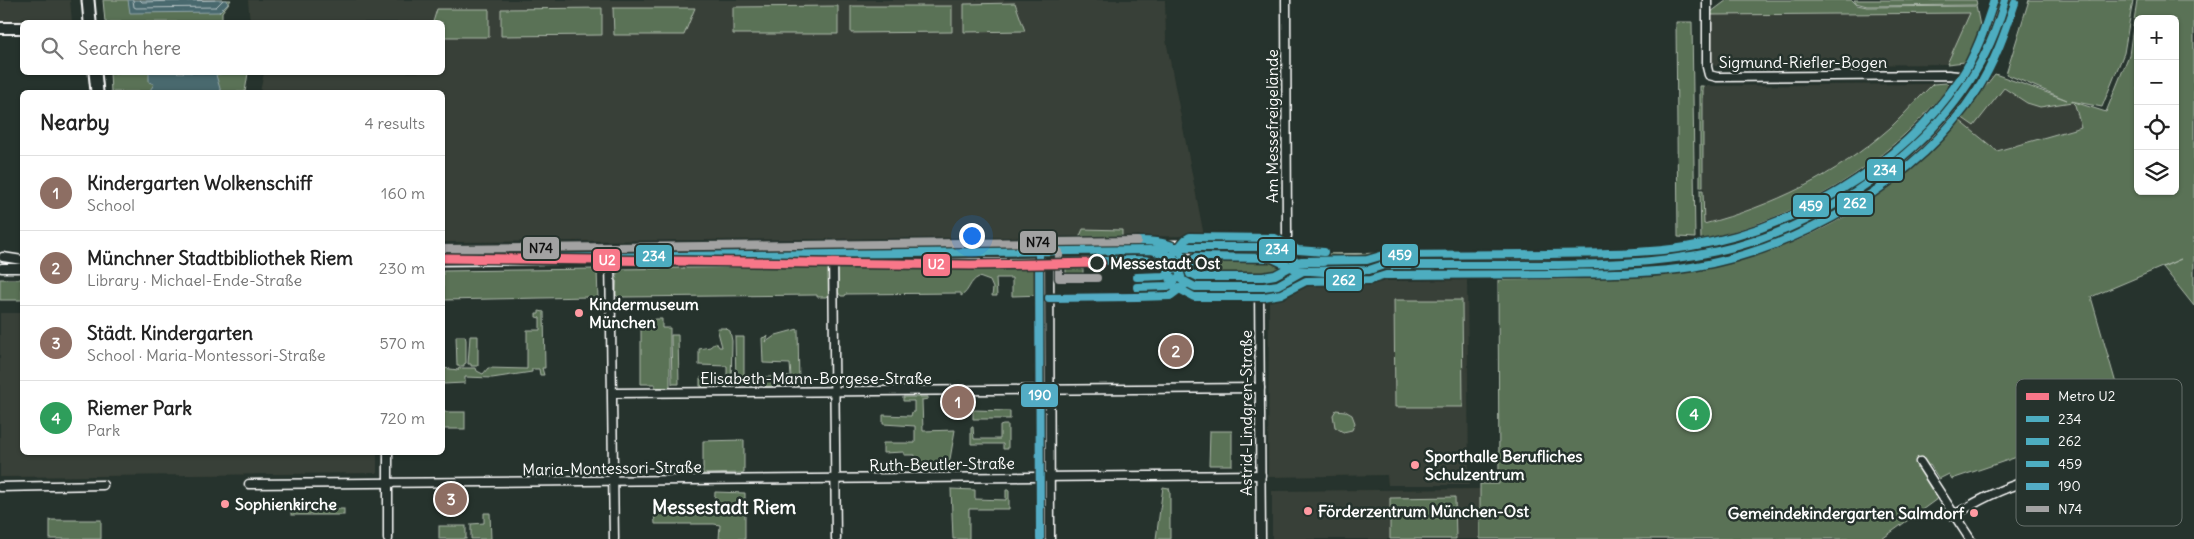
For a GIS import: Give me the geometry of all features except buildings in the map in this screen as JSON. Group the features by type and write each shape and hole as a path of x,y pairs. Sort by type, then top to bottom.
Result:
{"main road":[{"path":"88,0 90,20"},
{"path":"445,259 1050,252 1151,250 1165,247 1265,247 1301,262 1368,261 1384,265 1636,263 1674,259 1740,246 1781,232 1810,218 1870,182 1926,136 1969,83 1991,44 2006,0"},
{"path":"95,75 97,90"},
{"path":"1177,264 1192,247"},
{"path":"1151,250 1172,256 1177,264 1182,280 1195,287 1259,287 1278,285 1286,278 1303,271 1369,270 1384,265"},
{"path":"1285,254 1286,278"}],"street":[{"name":"Am Messefreigelände","path":"1285,254 1287,236 1286,0"},
{"name":"Sigmund-Riefler-Bogen","path":"1707,0 1707,67 1709,75 1717,77 1958,76 1969,83"},
{"path":"0,28 20,28"},
{"path":"1050,252 1050,539"},
{"path":"833,254 836,539"},
{"path":"20,260 2,256 1,270 20,268"},
{"path":"610,256 614,539"},
{"name":"Astrid-Lindgren-Straße","path":"1259,287 1261,539"},
{"name":"Elisabeth-Mann-Borgese-Straße","path":"613,394 1260,388"},
{"path":"388,455 388,539"},
{"path":"1920,462 1953,516 1970,539"},
{"name":"Ruth-Beutler-Straße","path":"836,479 1260,475"},
{"name":"Maria-Montessori-Straße","path":"249,484 836,479"},
{"path":"0,487 103,485"},
{"path":"1953,516 1996,492 2016,486"}],"shaded area":[{"path":"0,0 70,0 72,20 0,22"},
{"path":"248,0 1165,0 1166,40 1204,236 445,242 445,90 260,90 264,75 445,75 445,20 250,20"},
{"path":"1971,13 1947,64 1715,66 1711,62 1711,15"},
{"path":"1933,84 1891,127 1847,162 1769,204 1704,224 1703,86"},
{"path":"2004,88 2027,103 2072,102 2075,105 2081,127 1997,151 1959,120 1961,117 1974,126"},
{"path":"1467,280 1469,485 1388,485 1387,475 1268,477 1269,299 1284,297 1303,283 1309,282"},
{"path":"0,313 20,313 20,455 377,455 377,473 0,477"},
{"path":"1480,489 1480,539 1272,539 1272,491"}],"green space":[{"path":"103,0 231,0 222,12 222,20 105,20"},
{"path":"1727,0 1852,0 1857,5 1867,7 1976,6 1981,31 1965,62 1947,64 1970,13 1711,15 1711,12"},
{"path":"1854,0 1976,0 1977,5 1867,6 1856,3"},
{"path":"1994,0 1999,0 1986,40 1976,60 1964,71 1981,39"},
{"path":"2012,0 2017,0 2002,46 1979,89 1959,115 1956,110 1975,86 1991,59 2003,30"},
{"path":"2029,0 2133,0 2124,53 2102,107 2071,101 2106,112 2129,55 2134,21 2134,195 2179,195 2179,15 2135,15 2137,0 2194,0 2194,306 2163,267 2181,259 2091,297 2115,379 2016,379 2016,457 1952,479 1949,474 1939,479 1930,465 1926,466 1923,462 1916,468 1919,469 1937,499 1882,539 1480,539 1480,484 1499,484 1498,280 1609,277 1662,273 1713,266 1762,253 1811,234 1859,208 1913,167 1959,120 1997,151 2081,127 2075,105 2072,102 2040,107 2027,103 2004,88 1974,126 1961,117 1995,74 2067,100 2006,74"},
{"path":"1015,3 1025,31 964,32 964,4"},
{"path":"838,6 838,34 733,34 733,7"},
{"path":"851,6 952,6 952,32 851,33"},
{"path":"602,8 602,35 501,36 501,9"},
{"path":"613,8 695,8 684,35 614,35"},
{"path":"437,9 489,9 489,37 445,37 445,20 434,20"},
{"path":"1676,22 1692,22 1695,238 1678,237"},
{"path":"110,75 248,75 245,90 111,90"},
{"path":"1947,83 1948,88 1896,142 1868,165 1838,185 1806,203 1772,218 1701,240 1700,190 1703,190 1704,224 1730,217 1779,198 1803,187 1848,160 1890,128 1933,84"},
{"path":"1955,83 1954,93 1948,103 1904,147 1874,172 1841,194 1807,213 1771,229 1734,241 1696,250 1636,256 1600,256 1597,252 1647,251 1677,248 1718,240 1758,228 1796,212 1832,193 1866,170 1898,144 1928,115"},
{"path":"1700,86 1703,86 1703,187 1700,187"},
{"path":"1914,155 1920,156 1868,197 1811,230 1750,255 1718,264 1685,270 1640,275 1503,277 1506,272 1606,271 1665,267 1734,253 1766,243 1829,215 1887,177"},
{"path":"1083,229 1122,230 1122,238 1079,238"},
{"path":"1055,242 1058,245 967,246 965,243"},
{"path":"1583,251 1579,257 1414,258 1412,253"},
{"path":"1199,253 1272,253 1280,256 1284,262 1281,277 1274,281 1199,283 1209,277 1212,269 1209,259"},
{"path":"1398,253 1395,258 1308,259 1310,254"},
{"path":"1036,258 1042,261 837,264 849,260"},
{"path":"1043,265 1044,295 1012,296 1012,278 996,278 997,296 992,296 993,288 990,281 979,277 973,281 961,296 961,293 846,294 841,296 837,291 837,266"},
{"path":"830,266 830,292 826,297 817,297 817,295 623,297 622,299 616,295 617,269"},
{"path":"1066,266 1083,266 1083,282 1066,282"},
{"path":"597,269 598,299 591,299 590,297 445,300 445,271"},
{"path":"1473,272 1476,277 1347,279 1347,274"},
{"path":"0,279 20,279 20,300 0,300"},
{"path":"1394,300 1462,300 1463,407 1395,407"},
{"path":"539,311 544,312 545,368 542,368 544,375 540,375 539,369 532,369 532,372 492,378 465,377 465,383 445,384 445,368 458,370 459,368 476,368 477,371 483,374 488,368 527,369 527,330 540,330 540,318 536,317 536,314 539,314"},
{"path":"655,319 662,319 662,328 670,328 670,388 655,388 655,384 641,384 641,324"},
{"path":"717,328 725,328 730,331 732,341 731,384 727,388 700,386 700,378 727,378 727,366 699,365 699,349 710,347 716,342 719,347 722,347"},
{"path":"798,329 799,385 794,387 766,387 763,385 763,377 791,377 790,364 763,363 762,338 768,336 766,342 776,335"},
{"path":"671,335 678,335 679,384 672,384"},
{"path":"456,336 465,336 466,363 464,366 457,366"},
{"path":"470,336 478,336 478,366 468,364"},
{"path":"735,337 744,337 744,383 736,383"},
{"path":"903,397 928,397 928,399 922,400 923,431 955,430 949,465 920,465 920,472 915,472 915,455 904,455 904,452 883,453 883,443 915,443 915,426 883,424 883,415 911,416 912,412 914,412 914,401 903,401"},
{"path":"973,410 1010,411 1010,419 973,419"},
{"path":"1336,410 1345,411 1352,415 1355,423 1352,430 1343,432 1335,427 1333,415"},
{"path":"445,412 465,412 465,429 445,429"},
{"path":"1008,425 1008,449 1003,449 1003,444 971,444 971,427 973,427 974,439 1000,439 1000,426"},
{"path":"1210,431 1232,431 1232,465 1209,465"},
{"path":"744,440 744,473 703,474 703,441"},
{"path":"1163,487 1169,488 1170,492 1170,539 1156,539"},
{"path":"951,489 975,490 975,499 1006,500 1006,490 1009,490 1009,509 969,509 969,539 953,539"},
{"path":"715,492 745,493 745,539 719,539 720,525 714,524 655,524 654,510 714,510"},
{"path":"1455,497 1456,539 1390,539 1390,498"},
{"path":"291,509 344,509 344,515 291,515"},
{"path":"484,513 490,513 491,539 471,539 471,524 484,523"},
{"path":"50,520 101,520 101,539 50,539"},
{"path":"439,526 466,526 466,539 439,539"}],"water":[{"path":"128,0 227,0 228,3 219,12 130,13"},
{"path":"149,75 216,75 220,90 150,90 154,84 149,82"}],"metro line":[{"name":"U2","path":"445,258 970,265 1101,263"}],"transit line":[{"name":"459","path":"1137,241 1164,243 1178,250 1183,255 1190,273 1198,277 1263,277 1275,275 1301,261 1367,260 1384,255 1635,252 1686,247 1725,239 1765,227 1803,210 1840,190 1875,167 1907,141 1935,111 1966,70 1980,41 1994,0"},
{"name":"234","path":"445,259 1151,250 1168,255 1176,260 1182,280 1195,287 1264,287 1278,285 1303,271 1369,270 1384,265 1581,265 1626,263 1694,256 1761,239 1804,221 1846,198 1885,171 1921,140 1953,105 1979,66 1998,23 2005,0"},
{"name":"262","path":"1102,261 1127,260 1164,264 1169,270 1174,286 1194,297 1264,297 1281,294 1306,281 1370,280 1386,275 1641,272 1692,267 1732,258 1773,245 1813,227 1852,206 1889,181 1922,154 1952,123 1977,90 1994,58 2015,3"},
{"name":"459","path":"1170,278 1168,260 1185,240 1190,237 1275,238 1298,250 1324,252"},
{"name":"N74","path":"445,249 1137,241"},
{"name":"234","path":"1153,250 1165,247 1265,247 1276,249 1298,262 1323,262"},
{"name":"190","path":"1039,252 1040,539"},
{"name":"N74","path":"1059,252 1059,278 1097,278"},
{"name":"262","path":"1190,274 1188,267 1196,257 1272,258 1297,270 1324,272"},
{"name":"190","path":"1049,262 1102,261"},
{"name":"459","path":"1137,277 1164,276 1174,268"},
{"name":"234","path":"1137,287 1168,286 1180,276"},
{"name":"262","path":"1137,297 1170,296 1186,284"},
{"name":"190","path":"1049,298 1137,297"}],"place":[{"name":"Messestadt Ost","path":"1097,263"},
{"name":"Kindermuseum München","path":"579,313"},
{"name":"Münchner Stadtbibliothek Riem","path":"1176,351"},
{"name":"Kindergarten Wolkenschiff","path":"958,402"},
{"name":"Riemer Park","path":"1694,414"},
{"name":"Sporthalle Berufliches Schulzentrum","path":"1415,465"},
{"name":"Städt. Kindergarten","path":"451,499"},
{"name":"Sophienkirche","path":"225,504"},
{"name":"Förderzentrum München-Ost","path":"1308,511"},
{"name":"Gemeindekindergarten Salmdorf","path":"1974,513"}],"district":[{"name":"Messestadt Riem","path":"724,507"}]}
